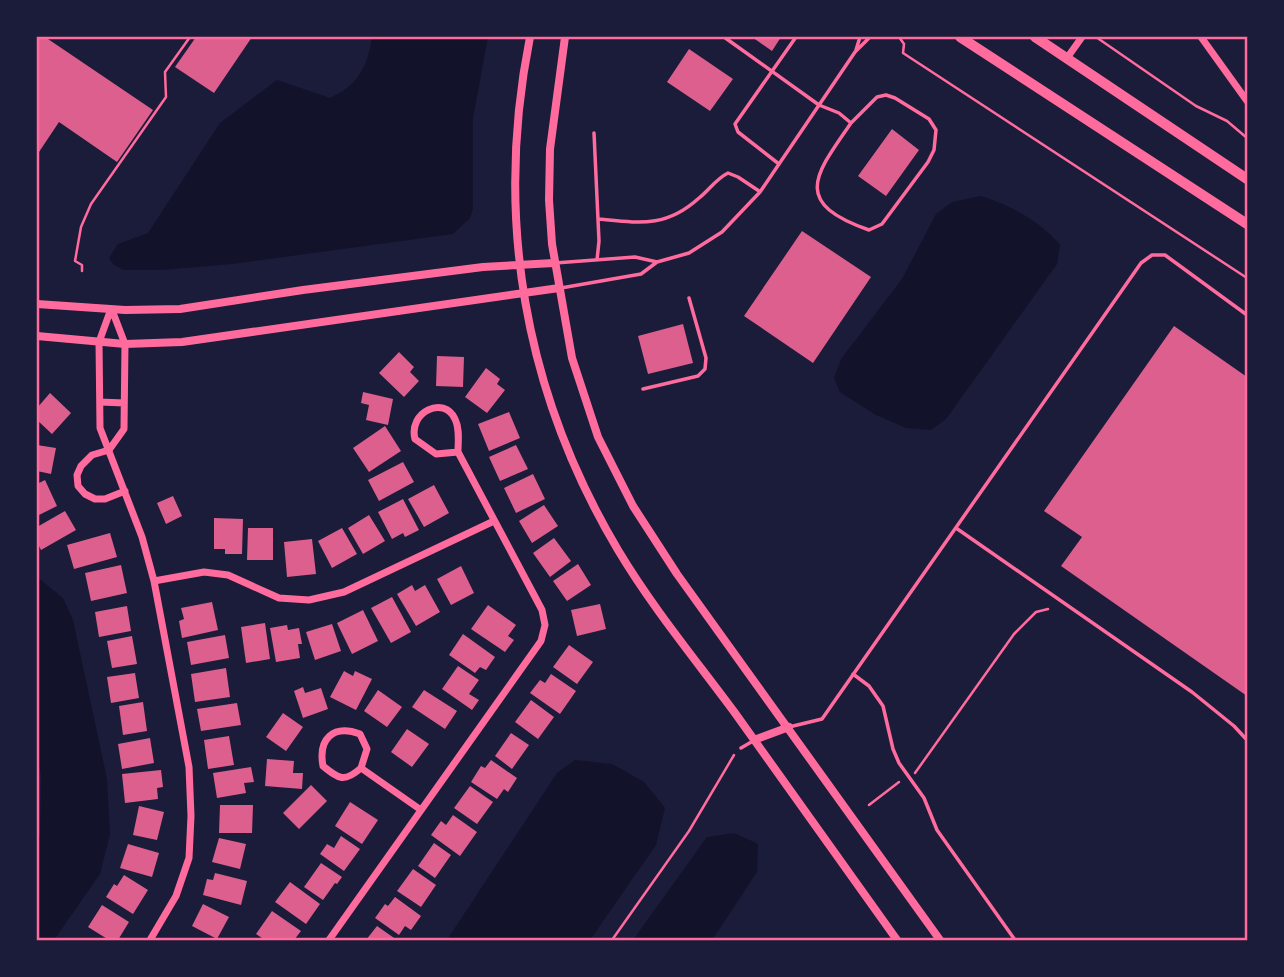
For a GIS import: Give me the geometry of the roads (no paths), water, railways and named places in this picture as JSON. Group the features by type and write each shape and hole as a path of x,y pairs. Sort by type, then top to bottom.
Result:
{"main road":[{"path":"960,37 1247,224"},
{"path":"1035,37 1247,179"}],"street":[{"path":"530,37 515,141 514,191 518,265 538,362 566,447 619,551 897,940"},
{"path":"565,37 550,149 554,263 572,358 598,437 633,506 677,574 940,940"},
{"path":"1067,58 1082,37"},
{"path":"1201,37 1247,102"},
{"path":"37,304 111,309 180,309 316,288 483,267 554,263"},
{"path":"37,337 125,344 182,342 559,288"},
{"path":"111,309 99,342 100,428 142,537 154,581 189,767 191,817 188,858 176,897 150,940"},
{"path":"111,309 125,344 124,429 109,450 92,455 81,466 77,475 78,486 94,499 105,499 125,491"},
{"path":"100,402 124,402"},
{"path":"330,940 541,641 545,625 542,610 458,452 459,432 452,414 443,409 430,408 421,413 413,430 415,439 436,454 458,452"},
{"path":"154,581 204,572 228,575 279,598 310,600 344,592 494,521"},
{"path":"754,740 789,727"},
{"path":"348,730 360,734 367,749 361,768 349,778 339,778 323,766 323,744 329,736 348,730"},
{"path":"361,768 421,810"}],"lane":[{"path":"724,37 819,105 839,113 852,123"},
{"path":"779,164 738,132 735,124 796,37"},
{"path":"855,52 860,37"},
{"path":"554,263 635,257 657,262 674,259 704,245 740,215 760,192 855,52 870,37"},
{"path":"886,95 929,119 936,130 934,150 928,162 882,223 869,230 848,223 818,198 816,185 821,168 852,123 877,97 886,95"},
{"path":"594,133 597,261"},
{"path":"597,219 662,222 681,214 720,177 728,173 760,192"},
{"path":"789,727 821,719 1141,263 1152,255 1165,255 1247,315"},
{"path":"559,288 641,274 657,262"},
{"path":"643,389 698,376 705,369 706,358 689,298"},
{"path":"956,528 1192,692 1247,740"},
{"path":"853,674 869,686 883,706 895,754 925,799 937,830 1015,940"},
{"path":"741,748 754,740"}]}
